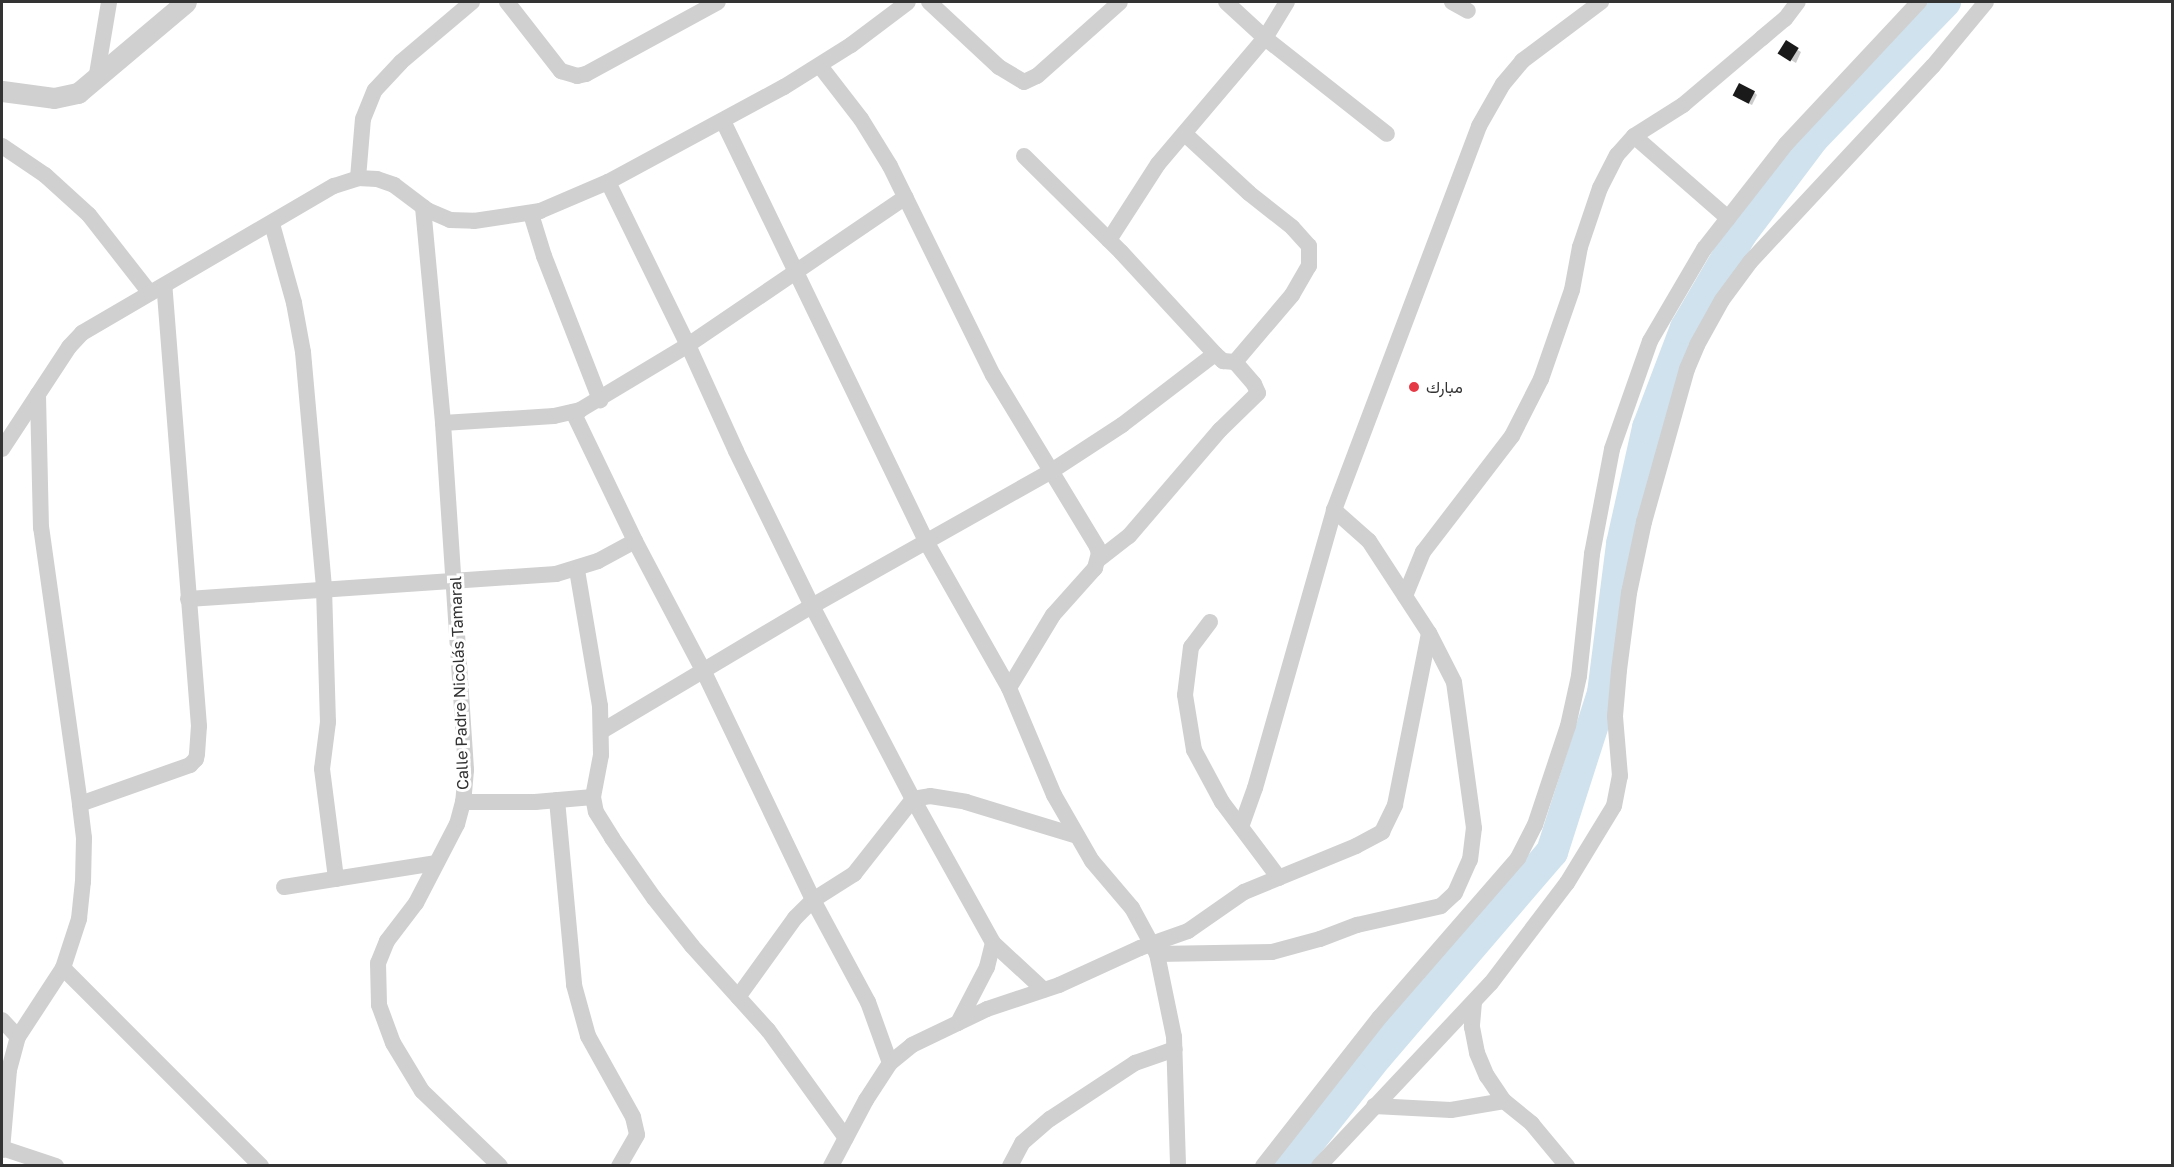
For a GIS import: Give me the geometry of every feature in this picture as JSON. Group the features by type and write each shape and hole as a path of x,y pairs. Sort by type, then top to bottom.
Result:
{"street":[{"path":"96,80 109,2"},
{"path":"2,91 54,98 78,93 186,2"},
{"path":"358,178 360,135 368,102 375,90 401,62 472,2"},
{"path":"507,2 561,71 577,76 586,74 718,2"},
{"path":"2,449 69,347 82,333 334,186 358,178 377,179 394,185 423,207 450,220 474,221 531,214 608,182 723,121 820,66 908,2"},
{"path":"929,2 999,67 1024,82 1037,76 1120,2"},
{"path":"1226,2 1265,38 1387,134"},
{"path":"1109,240 1158,164 1265,38 1287,2"},
{"path":"1452,2 1468,11"},
{"path":"1241,827 1255,788 1334,510 1479,126 1503,84 1522,61 1601,2"},
{"path":"1405,596 1423,552 1512,436 1541,379 1572,290 1580,247 1600,188 1617,155 1634,136 1683,105 1785,19 1798,2"},
{"path":"1263,1166 1380,1017 1518,858 1536,825 1568,726 1579,676 1592,554 1612,449 1650,341 1704,249 1786,144 1920,2"},
{"path":"1319,1166 1474,1002 1515,953 1567,883 1614,806 1620,776 1615,716 1629,593 1644,522 1675,409 1697,345 1722,300 1750,262 1933,66 1986,2"},
{"path":"820,66 861,119 906,197 993,375 1097,547 1098,560"},
{"path":"723,121 927,543 1009,688 1045,774 1077,836 1104,877 1132,908 1154,949 1175,1048 1178,1166"},
{"path":"1184,133 1249,193 1292,227 1309,246 1309,266 1292,295 1235,362"},
{"path":"1634,136 1728,218"},
{"path":"2,146 45,175 88,215 157,289 199,726 196,759 190,765 80,804"},
{"path":"1009,688 1053,615 1087,579 1098,560 1129,536 1220,430 1258,393 1254,384 1235,362 1223,361 1215,354 1109,240 1024,156"},
{"path":"608,182 812,606 913,799 993,943 1044,990"},
{"path":"444,423 573,412 600,400 798,273 906,197"},
{"name":"Calle Padre Nicolás Tamaral","path":"423,207 444,423 466,770 464,802 457,824 416,903 387,941 378,963 379,1005 393,1043 422,1091 500,1166"},
{"path":"531,214 544,256 600,400"},
{"path":"272,224 294,303 303,352 324,588 328,722 322,769 336,879"},
{"path":"602,731 812,606 1050,472 1122,425 1215,354"},
{"path":"38,394 42,538 84,838 79,919 63,969 18,1036 9,1070 2,1149 56,1166"},
{"path":"573,412 634,541 703,670 813,900 868,1002 890,1063"},
{"path":"1154,949 1272,952 1320,939 1357,925 1441,906 1455,893 1470,860 1474,828 1454,682 1429,633 1369,541 1334,510"},
{"path":"188,599 324,588 516,579 577,570 634,541"},
{"path":"577,570 600,706 602,731 601,755 593,797 596,812 648,889 692,946 768,1030 846,1138"},
{"path":"1210,622 1191,647 1185,695 1194,750 1222,801 1279,878"},
{"path":"831,1166 890,1063 912,1045 987,1009 1154,949 1188,931 1244,892 1382,832 1395,805 1429,633"},
{"path":"738,997 773,946 813,900 854,874 913,799 930,796 956,800 1077,836"},
{"path":"464,802 593,797"},
{"path":"557,800 574,985 588,1036 633,1117 637,1135 620,1166"},
{"path":"284,887 435,864"},
{"path":"958,1023 987,967 993,943"},
{"path":"63,969 261,1166"},
{"path":"1474,1002 1472,1028 1477,1053 1487,1076 1504,1101 1532,1124 1567,1166"},
{"path":"2,1020 18,1036"},
{"path":"1010,1166 1022,1143 1050,1119 1135,1063 1175,1048"},
{"path":"1374,1107 1451,1110 1504,1101"}],"building":[{"path":"1786,40 1799,48 1790,62 1778,54"},
{"path":"1739,83 1755,91 1749,104 1733,95"}],"waterway":[{"path":"1290,1166 1377,1056 1552,852 1603,693 1622,544 1648,428 1686,328 1741,234 1813,138 1945,2"}],"place":[{"name":"مبارك","path":"1414,387"}]}
